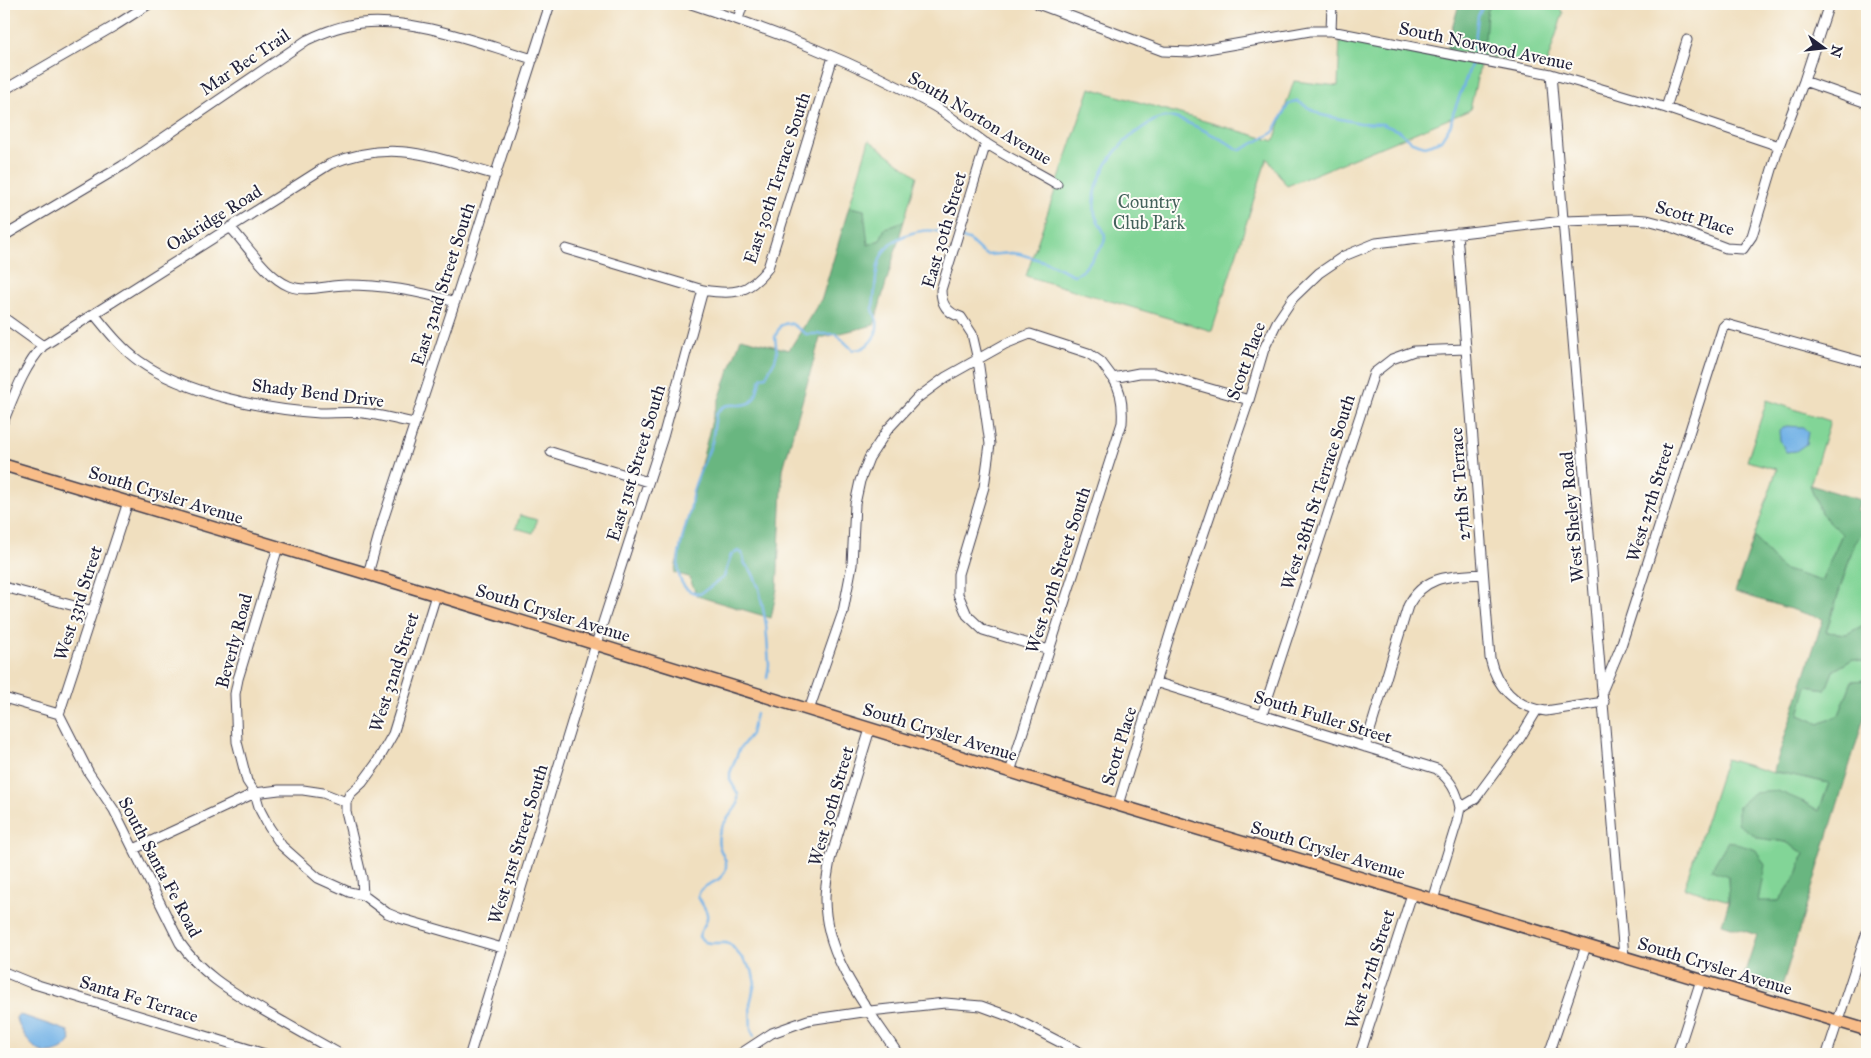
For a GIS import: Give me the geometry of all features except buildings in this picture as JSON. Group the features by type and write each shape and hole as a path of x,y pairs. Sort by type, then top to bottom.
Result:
{"main road":[{"name":"South Crysler Avenue","path":"4,465 368,574 1118,805 1867,1030"}],"street":[{"path":"4,90 149,4"},
{"name":"East 32nd Street South","path":"368,574 383,520 550,4"},
{"name":"South Norton Avenue","path":"691,4 738,19 833,57 933,106 986,143 1057,184"},
{"path":"738,19 743,4"},
{"name":"South Norwood Avenue","path":"1038,4 1163,51 1190,52 1310,31 1331,31 1550,74 1666,108 1779,146"},
{"path":"1331,31 1332,4"},
{"path":"1779,146 1804,81 1829,4"},
{"name":"Mar Bec Trail","path":"4,236 122,166 306,40 326,31 360,23 401,23 533,59"},
{"path":"1666,108 1687,40"},
{"name":"East 30th Terrace South","path":"566,249 703,290 725,294 741,291 757,282 768,268 833,57"},
{"name":"West Sheley Road","path":"1550,74 1624,957"},
{"path":"1804,81 1867,103"},
{"name":"East 30th Street","path":"978,360 972,334 961,316 954,315 946,309 941,300 941,290 986,143"},
{"name":"Scott Place","path":"1118,805 1172,627 1249,400 1264,349 1277,322 1294,298 1319,273 1344,256 1376,243 1563,221 1647,220 1666,224 1726,248 1743,249 1752,236 1779,146"},
{"name":"Oakridge Road","path":"4,420 25,370 32,358 43,346 330,164 366,152 390,150 415,152 496,175"},
{"path":"230,226 274,276 290,286 304,289 344,285 385,286 421,292 455,302"},
{"name":"27th St Terrace","path":"1457,233 1490,658 1493,673 1508,694 1537,710"},
{"name":"East 31st Street South","path":"596,644 663,437 703,290"},
{"name":"Shady Bend Drive","path":"94,314 116,340 139,360 165,377 193,388 265,406 319,412 363,413 415,423"},
{"path":"4,318 43,346"},
{"name":"West 27th Street","path":"1602,689 1621,646 1723,326 1726,324 1867,363"},
{"path":"809,710 843,612 852,565 855,504 860,480 869,458 888,429 916,399 946,377 1005,344 1030,334 1088,353 1101,362 1113,378 1138,373 1155,373 1249,400"},
{"name":"West 28th St Terrace South","path":"1262,716 1374,373 1392,359 1414,351 1466,349"},
{"path":"978,360 990,455 984,488 958,574 958,594 967,615 983,630 1049,650"},
{"name":"West 29th Street South","path":"1010,772 1122,423 1119,391 1113,378"},
{"path":"551,452 648,482"},
{"name":"West 33rd Street","path":"59,714 128,502"},
{"name":"Beverly Road","path":"278,547 235,694 237,742 247,781 255,793 260,810 269,828 282,846 318,878 349,892 363,895 387,913 399,918 502,948"},
{"path":"1365,747 1412,598 1422,588 1436,579 1450,576 1483,574"},
{"path":"4,587 93,611"},
{"name":"West 32nd Street","path":"346,802 350,794 362,783 376,764 393,734 436,595"},
{"name":"West 31st Street South","path":"470,1054 502,948 528,871 596,644"},
{"name":"South Fuller Street","path":"1155,682 1437,770 1449,780 1457,793 1460,808"},
{"path":"4,698 59,714"},
{"path":"1433,900 1458,822 1460,808 1475,799 1520,738 1537,710 1604,702"},
{"name":"South Santa Fe Road","path":"59,714 89,773 114,810 180,943 191,958 204,972 230,991 340,1054"},
{"name":"West 30th Street","path":"870,729 830,860 825,901 828,924 838,958 851,985 898,1054"},
{"path":"134,849 255,793 279,790 304,790 346,802 346,811 362,878 363,895"},
{"name":"West 27th Street","path":"1360,1054 1412,894"},
{"path":"1827,1054 1867,932"},
{"path":"1549,1054 1586,946"},
{"name":"Santa Fe Terrace","path":"4,972 31,983 265,1054"},
{"path":"1677,1054 1702,980"},
{"path":"740,1054 772,1033 808,1020 945,1003 981,1006 1011,1017 1083,1054"}],"green space":[{"path":"1459,4 1491,4 1487,12 1485,39 1446,50"},
{"path":"1491,4 1557,4 1563,13 1546,66 1446,50 1484,39 1487,12"},
{"name":"Country Club Park","path":"1340,38 1480,65 1470,110 1287,186 1267,158 1212,331 1026,276 1090,88 1274,141 1294,81 1338,86"},
{"path":"869,140 917,176 904,221 885,228 880,240 867,245 864,210 849,207"},
{"path":"849,207 864,210 868,245 880,240 885,228 904,221 874,325 820,338 783,469 777,589 771,618 697,596 689,577 674,573 713,416 741,338 789,350 822,298"},
{"path":"1767,400 1830,421 1810,485 1821,513 1842,534 1821,581 1781,569 1754,537 1777,469 1747,461"},
{"path":"1810,485 1860,500 1857,511 1867,515 1867,529 1855,542 1826,632 1847,634 1867,623 1867,663 1853,659 1833,671 1826,689 1807,686 1799,715 1819,724 1839,715 1852,681 1867,680 1867,708 1779,996 1741,984 1757,935 1722,924 1729,901 1728,876 1711,870 1728,841 1756,850 1765,865 1758,901 1779,901 1797,875 1804,853 1786,842 1758,838 1738,824 1738,807 1753,793 1778,791 1804,802 1819,811 1829,783 1778,772 1773,773 1823,619 1735,592 1754,537 1782,569 1821,581 1842,534 1821,513"},
{"path":"520,515 537,520 533,533 516,528"},
{"path":"1867,529 1867,623 1847,634 1826,632 1855,542"},
{"path":"1853,659 1867,663 1867,680 1852,681 1839,715 1819,724 1799,715 1806,686 1826,689 1833,671"},
{"path":"1726,759 1773,773 1829,783 1819,811 1804,802 1738,807 1739,824 1758,838 1786,842 1804,853 1797,875 1779,901 1757,902 1728,876 1729,901 1684,888"}],"water":[{"path":"1786,426 1803,427 1808,432 1806,444 1796,451 1786,452 1780,440 1779,431"},
{"path":"18,1015 68,1031 71,1040 59,1051 48,1053 38,1050 22,1032 16,1018"}],"waterway":[{"path":"1474,50 1478,16 1484,4"},
{"path":"962,238 969,240 987,255 1020,254 1046,262 1075,275 1083,270 1104,242 1105,234 1095,214 1095,201 1101,175 1107,163 1124,142 1153,121 1166,117 1176,118 1241,150 1273,133 1288,105 1297,101 1321,115 1360,123 1382,124 1399,131 1412,142 1425,146 1441,140 1451,124 1471,65"},
{"path":"767,678 769,665 766,624 759,588 752,572 745,564 742,553 738,551 731,555 724,577 700,594 688,590 682,582 679,572 681,546 691,508 693,491 712,442 716,415 724,406 742,405 754,399 760,380 766,376 775,360 777,353 775,337 780,326 787,323 792,324 806,334 836,334 853,350 868,345 874,336 877,326 873,308 876,274 881,256 887,248 906,235 918,232 929,230 951,235"},
{"path":"754,1036 751,1030 750,1004 755,983 752,970 731,945 705,942 699,937 706,923 707,914 698,896 703,888 723,876 725,871 726,863 718,839 721,828 738,804 738,794 730,780 730,773 739,750 751,734 756,714"},
{"path":"757,1050 759,1054"}]}
